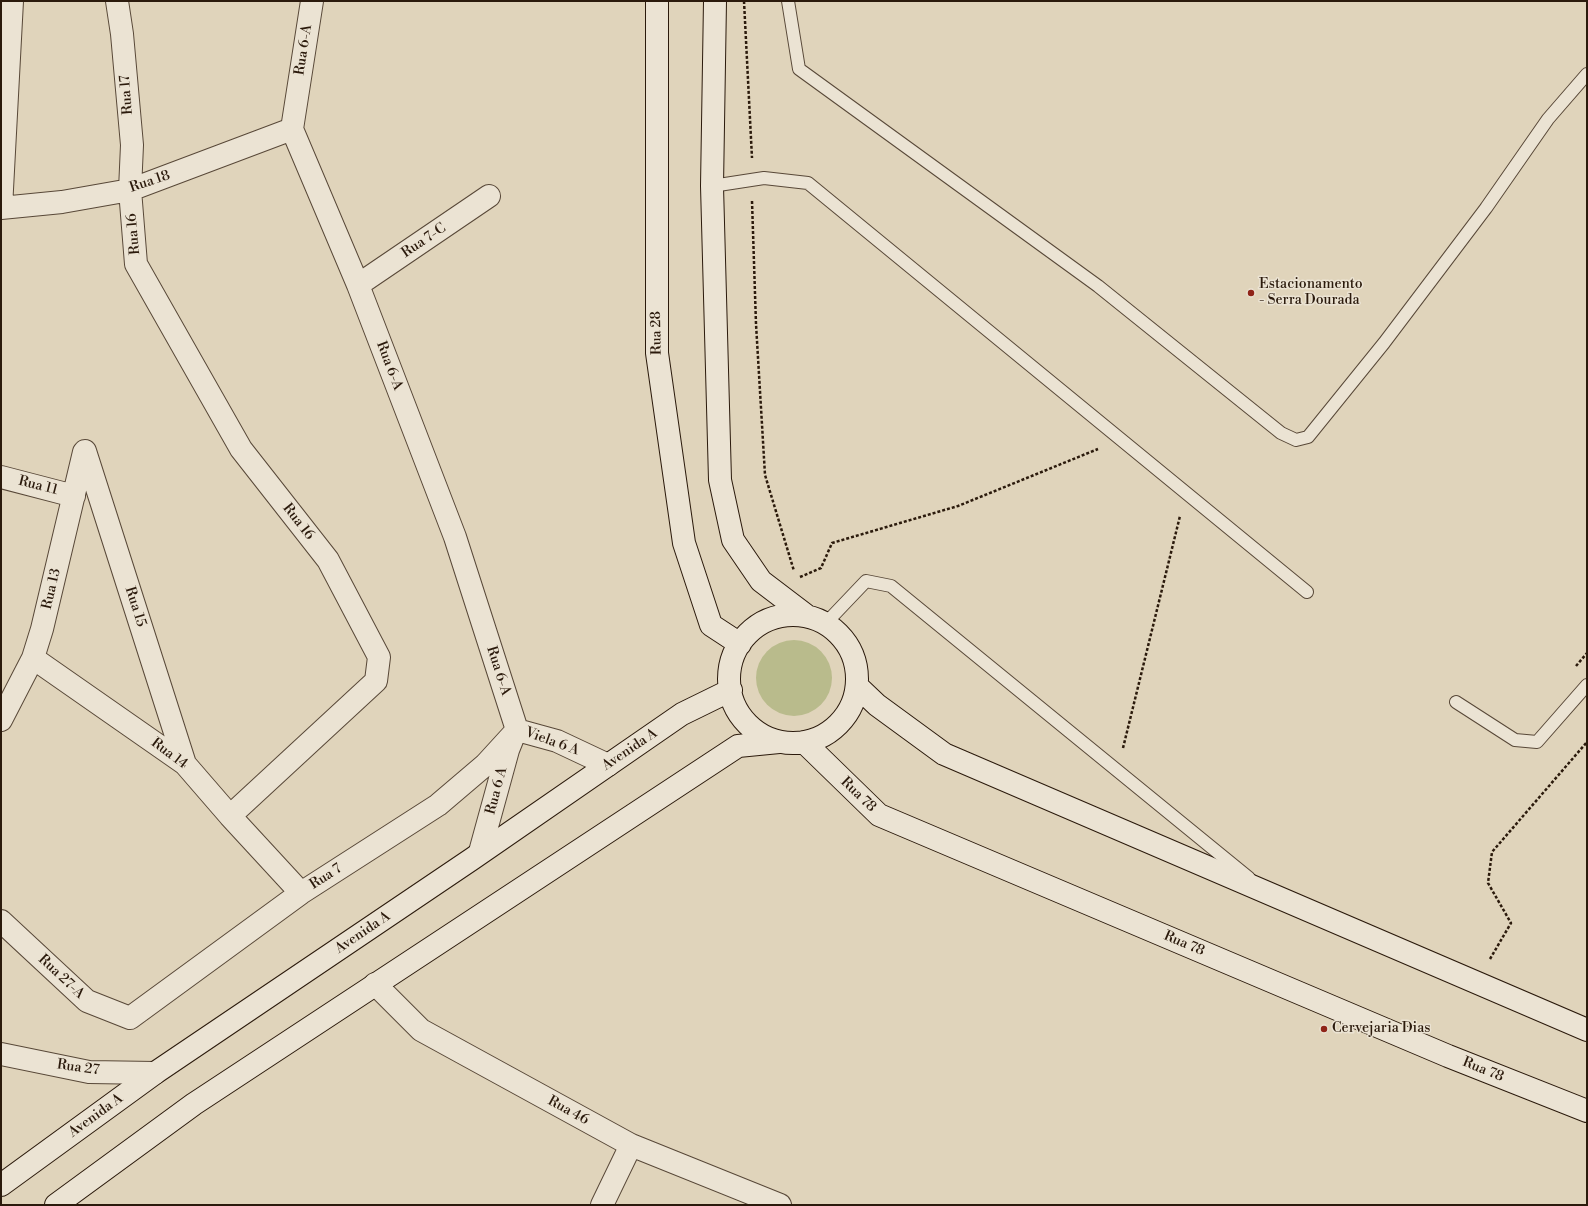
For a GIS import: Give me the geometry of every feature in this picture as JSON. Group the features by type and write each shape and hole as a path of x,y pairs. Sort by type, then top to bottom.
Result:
{"main road":[{"path":"1,208 12,1"},
{"name":"Rua 17","path":"118,1 132,145 130,190"},
{"name":"Rua 6-A","path":"312,1 292,129 358,285 455,537 517,730"},
{"name":"Rua 28","path":"657,1 656,352 684,543 711,625 740,644"},
{"path":"56,1205 194,1104 738,746 779,742 804,742 824,735 840,723 851,705 857,686 856,667 851,650 840,635 761,581 733,540 720,480 712,186 715,1"},
{"name":"Rua 18","path":"1,208 62,202 130,190 292,129"},
{"name":"Rua 16","path":"130,190 136,264 241,449 328,560 379,657 376,681 230,816"},
{"name":"Rua 7-C","path":"358,285 489,196"},
{"name":"Rua 13","path":"1,720 33,658 42,629 85,451"},
{"name":"Rua 15","path":"85,451 185,764"},
{"name":"Rua 11","path":"1,477 74,496"},
{"path":"779,742 762,734 747,723 736,708 730,690 730,674 733,659 740,644 752,630 769,619 788,615 816,619"},
{"name":"Rua 14","path":"33,658 185,764 230,816 301,893"},
{"path":"857,686 877,705 944,754 1587,1030"},
{"name":"Avenida A","path":"1,1185 155,1073 682,714 730,690"},
{"name":"Viela 6 A","path":"517,730 557,741 608,765"},
{"name":"Rua 6 A","path":"480,852 508,750 517,730"},
{"name":"Rua 7","path":"130,1018 301,893 438,805 485,765 517,730"},
{"name":"Rua 78","path":"804,742 879,815 1448,1056 1587,1111"},
{"name":"Rua 27-A","path":"1,921 87,1001 130,1018"},
{"name":"Rua 46","path":"375,984 421,1030 631,1145 780,1205"},
{"name":"Rua 27","path":"1,1054 89,1072 155,1073"},
{"path":"602,1205 631,1145"}],"lane":[{"path":"788,1 798,69 1098,286 1281,433 1296,440 1308,437 1384,343 1486,208 1548,119 1587,74"},
{"path":"712,186 764,178 808,183 1308,592"},
{"path":"816,619 866,581 891,586 1267,892"},
{"path":"1456,702 1515,740 1536,742 1587,685"}],"path":[{"path":"744,1 753,180 752,205 756,324 766,475 794,572"},
{"path":"796,579 820,568 832,543 958,506 1121,439"},
{"path":"1118,770 1185,492"},
{"path":"1476,982 1512,923 1488,883 1492,852 1587,742"}],"green space":[{"path":"794,640 809,643 821,651 829,663 832,678 829,693 821,705 809,713 794,716 779,713 767,705 759,693 756,678 759,663 767,651 779,643"}],"place":[{"name":"Estacionamento - Serra Dourada","path":"1251,293"},
{"name":"Cervejaria Dias","path":"1324,1029"}]}
